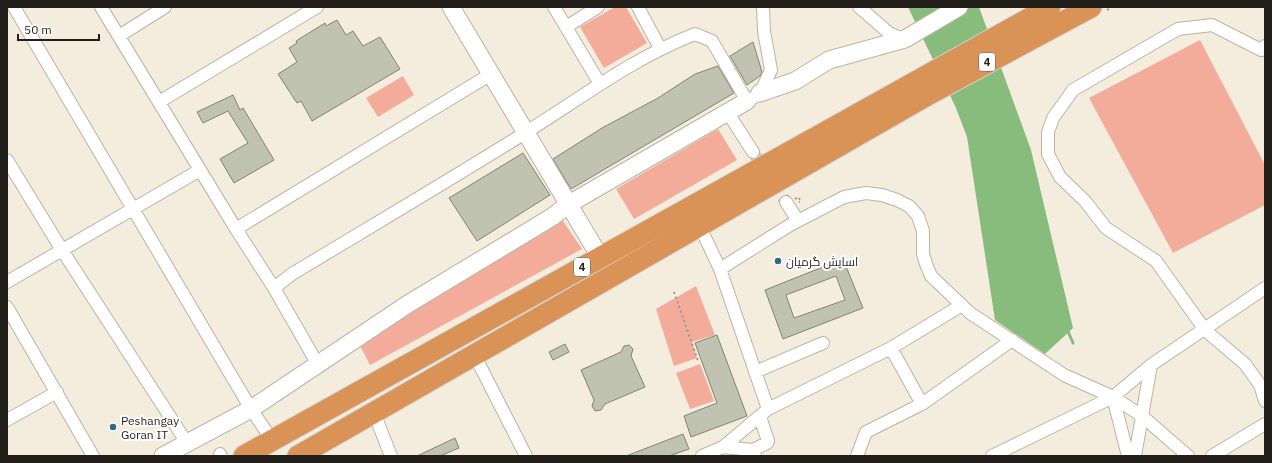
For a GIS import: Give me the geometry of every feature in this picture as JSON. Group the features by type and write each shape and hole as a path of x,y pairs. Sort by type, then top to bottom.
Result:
{"highway":[{"name":"4","path":"244,456 600,257 824,144 1042,18 1091,7"},
{"name":"4","path":"298,456 700,227 824,144"}],"street":[{"path":"14,7 134,208 251,409 272,440"},
{"path":"101,7 274,288 317,363"},
{"path":"119,36 165,7"},
{"path":"159,102 317,7"},
{"path":"451,7 600,257"},
{"path":"554,7 600,84"},
{"path":"566,27 598,7"},
{"path":"638,7 660,48"},
{"path":"754,97 771,70 764,31 763,7"},
{"path":"859,7 889,33 902,39"},
{"path":"163,456 251,409 317,363 408,304 552,216 569,204 754,97 795,81 829,60 902,39 959,7"},
{"path":"1265,46 1261,50 1212,25 1178,29 1073,90 1053,118 1048,132 1048,154 1060,177 1085,201 1106,228 1156,261 1205,330 1245,364 1260,385 1265,401"},
{"path":"274,288 292,274 526,132 600,84 660,48 695,34 712,41 754,97"},
{"path":"236,228 491,74"},
{"path":"728,113 753,152"},
{"path":"7,160 62,250 187,444"},
{"path":"7,282 200,170"},
{"path":"720,269 798,221 844,197 866,193 882,195 909,206 918,216 923,231 923,254 931,276 970,312 1064,375 1113,397 1142,416 1188,456"},
{"path":"786,202 798,221"},
{"path":"700,227 720,269 755,372 768,440 767,443 754,453 723,447"},
{"path":"992,456 1113,397 1151,365 1205,330 1265,288"},
{"path":"702,456 723,447 764,413 891,348 962,305"},
{"path":"7,307 94,456"},
{"path":"856,456 866,432 922,404 1012,340"},
{"path":"755,372 823,343"},
{"path":"891,348 922,404"},
{"path":"475,356 526,456"},
{"path":"1135,456 1151,365"},
{"path":"7,420 57,392"},
{"path":"1113,397 1128,456"},
{"path":"374,413 391,456"},
{"path":"1212,456 1265,424"}],"path":[{"path":"674,292 698,361"}],"shaded area":[{"path":"615,7 626,7 647,43 604,68 580,27"},
{"path":"908,7 979,7 1031,150 1073,328 1045,354 995,320 967,137 956,108"},
{"path":"1200,40 1265,165 1265,205 1173,253 1089,98"},
{"path":"403,76 414,95 378,117 366,98"},
{"path":"718,129 737,160 634,219 616,189"},
{"path":"561,218 582,249 370,365 359,344"},
{"path":"696,286 715,335 692,342 697,358 674,366 656,309"},
{"path":"700,364 714,401 690,409 676,373"}],"building":[{"path":"337,20 346,35 353,31 363,46 380,37 400,69 312,121 301,101 297,103 278,74 297,62 289,48 297,43 296,41 325,23 326,26"},
{"path":"753,42 762,72 760,76 747,85 730,56"},
{"path":"718,66 734,93 571,189 553,159 602,128 658,98 695,74"},
{"path":"233,95 240,110 243,108 274,160 234,183 220,159 248,143 228,111 203,123 197,112"},
{"path":"523,153 550,195 477,241 449,198"},
{"path":"843,259 863,308 783,339 765,290","holes":["836,276 845,300 794,318 786,295"]},
{"path":"717,335 747,416 691,437 684,416 717,403 695,343"},
{"path":"565,344 569,352 553,360 549,352"},
{"path":"629,345 633,349 631,356 645,387 605,404 601,410 595,411 592,406 594,400 581,370 621,352 624,346"},
{"path":"683,434 689,449 669,456 626,456"},
{"path":"455,438 459,448 440,456 417,456"}],"waterway":[{"path":"1067,329 1073,343"}],"tunnel":[{"path":"753,152 786,202"}],"place":[{"name":"اسايش گرميان","path":"778,261"},
{"name":"Peshangay Goran IT","path":"113,427"}]}
